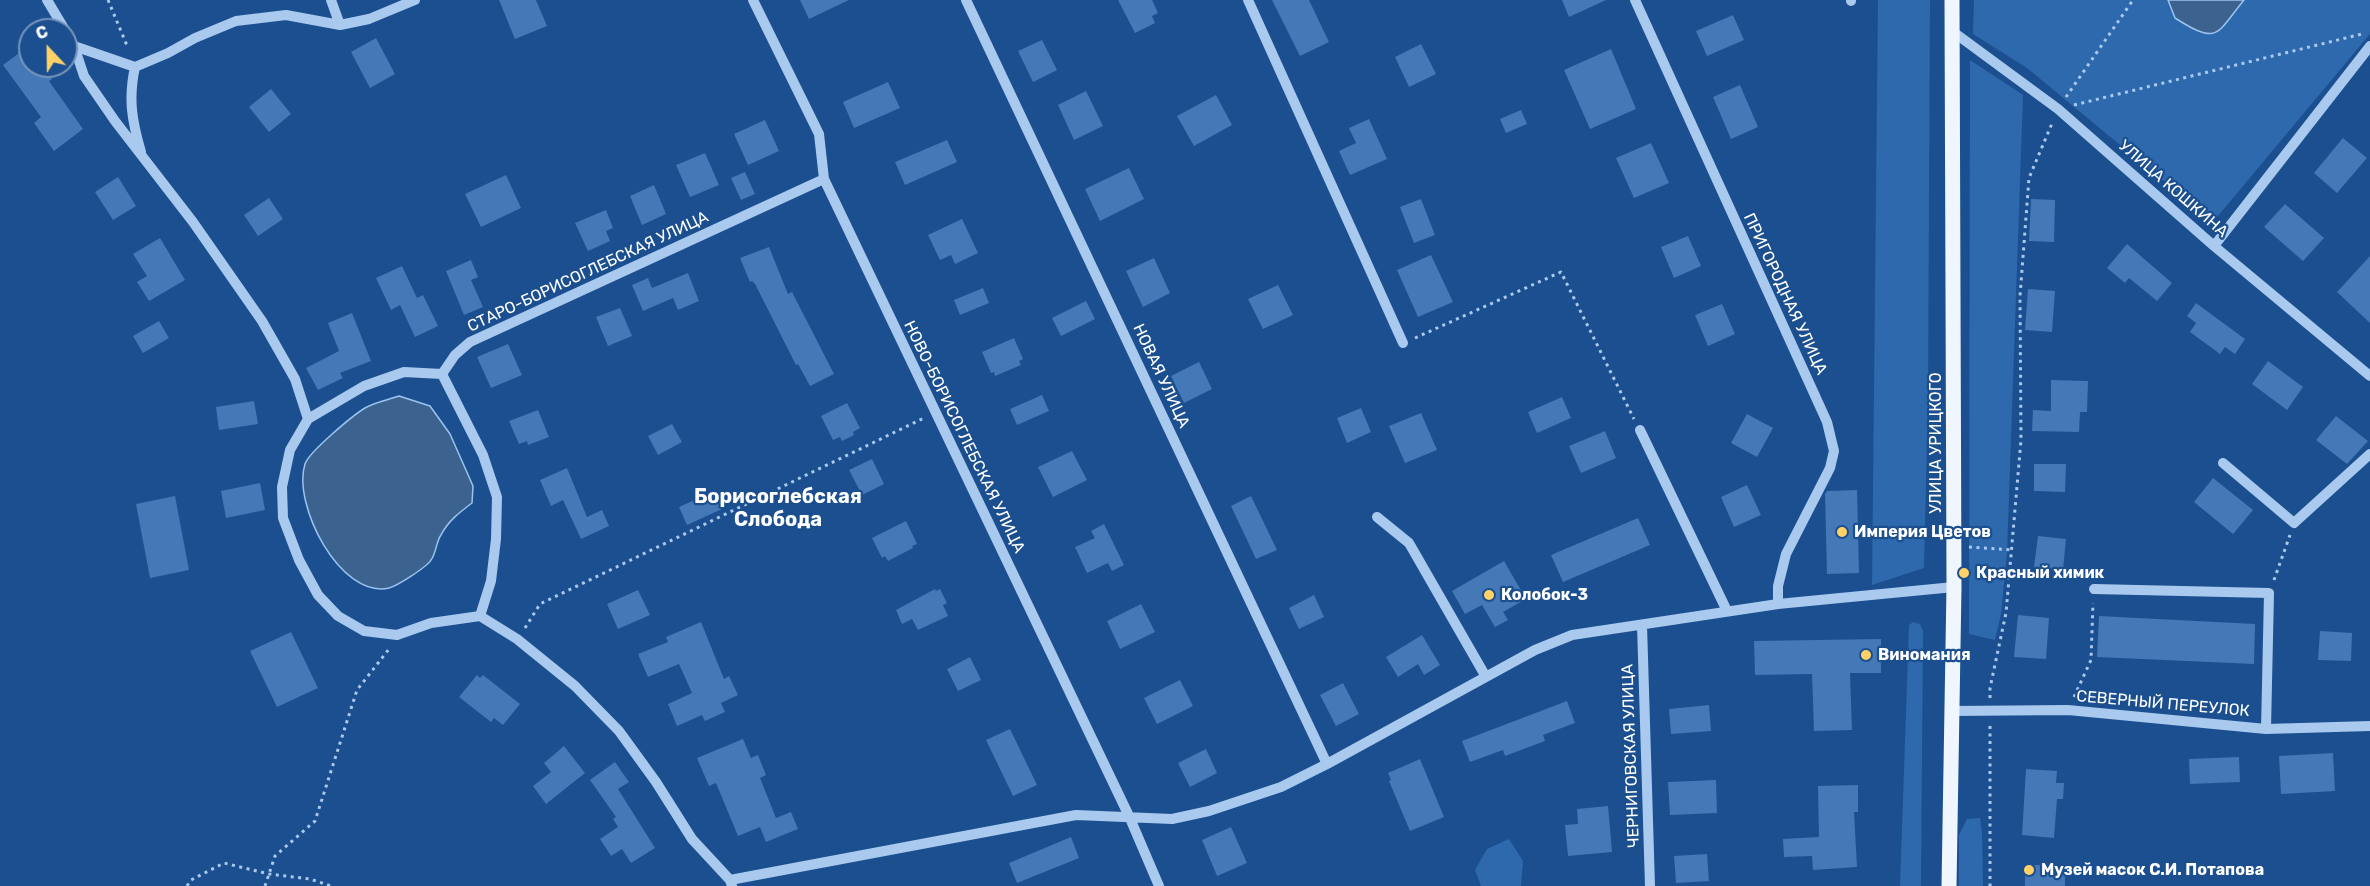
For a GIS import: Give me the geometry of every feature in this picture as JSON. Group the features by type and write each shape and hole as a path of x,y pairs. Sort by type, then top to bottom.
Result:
{"main road":[{"name":"УЛИЦА УРИЦКОГО","path":"1949,886 1954,587 1952,0"}],"street":[{"path":"46,0 57,18"},
{"path":"331,0 340,25"},
{"path":"78,47 135,67 236,21 286,15 340,25 369,19 415,0"},
{"name":"НОВО-БОРИСОГЛЕБСКАЯ УЛИЦА","path":"753,0 819,134 824,179 1130,816 1159,886"},
{"name":"НОВАЯ УЛИЦА","path":"966,0 1327,765"},
{"path":"1248,0 1403,343"},
{"name":"ПРИГОРОДНАЯ УЛИЦА","path":"1635,0 1827,422 1834,451 1830,468 1786,554 1778,586 1778,604"},
{"name":"УЛИЦА КОШКИНА","path":"1952,31 2058,109 2214,246 2370,376"},
{"path":"2214,246 2370,46"},
{"path":"78,58 84,75 143,159 193,222 262,321 295,379 308,419"},
{"path":"135,67 131,86 132,120 143,159"},
{"name":"СТАРО-БОРИСОГЛЕБСКАЯ УЛИЦА","path":"442,374 455,355 470,342 824,179"},
{"path":"480,616 491,580 496,539 497,497 483,455 442,374 404,372 364,386 308,419 290,450 282,487 283,518 298,560 318,596 338,616 364,631 396,636 431,623 480,616 517,639 575,686 619,731 656,782 692,839 731,883 1076,815 1172,819 1209,811 1281,787 1327,765 1535,650 1572,635 1778,604 1954,587"},
{"path":"1640,430 1727,611"},
{"path":"2223,463 2294,523 2370,454"},
{"path":"1377,517 1409,543 1486,677"},
{"path":"2094,589 2269,593 2266,729"},
{"name":"ЧЕРНИГОВСКАЯ УЛИЦА","path":"1642,625 1650,886"},
{"name":"СЕВЕРНЫЙ ПЕРЕУЛОК","path":"1952,711 2068,710 2266,729 2370,726"}],"path":[{"path":"108,0 135,67"},
{"path":"1990,886 1990,688 2007,613 2021,440 2020,296 2029,178 2058,109 2133,0"},
{"path":"2058,109 2370,32"},
{"path":"1403,343 1561,272 1640,430"},
{"path":"517,639 540,604 936,412"},
{"path":"2269,593 2294,523"},
{"path":"1967,547 2012,550"},
{"path":"2068,710 2091,660 2094,589"},
{"path":"265,886 275,856 315,821 357,690 383,658 396,636"},
{"path":"187,886 191,880 224,863 269,874 310,879 331,886"}],"shaded area":[{"path":"1878,0 1930,0 1928,396 1924,568 1872,585"},
{"path":"1974,0 2370,0 2370,34 2213,222 2027,68 1973,34"},
{"path":"2168,0 2244,0 2221,28 2209,34 2189,27 2175,18"},
{"path":"1970,60 2023,95 2007,553 2001,614 1995,640 1969,634"},
{"path":"399,396 430,406 450,434 473,486 472,503 447,525 439,538 433,557 424,567 393,587 371,587 353,579 337,564 324,545 313,524 306,502 303,481 305,464 322,443 359,412 373,404"},
{"path":"1913,622 1920,624 1923,631 1921,886 1900,886 1909,625"},
{"path":"1980,818 1983,886 1959,886 1959,835 1967,819"},
{"path":"1509,839 1523,861 1521,886 1481,886 1475,870 1487,849"}],"building":[{"path":"499,0 536,0 547,26 515,39"},
{"path":"800,0 849,0 809,19"},
{"path":"1118,0 1152,0 1158,13 1152,16 1155,23 1135,33"},
{"path":"1272,0 1309,0 1329,42 1300,56"},
{"path":"1562,0 1606,0 1569,17"},
{"path":"1733,15 1744,40 1707,56 1696,31"},
{"path":"376,38 395,74 370,88 351,52"},
{"path":"1042,40 1057,70 1033,82 1018,51"},
{"path":"1421,44 1436,74 1409,87 1395,57"},
{"path":"1611,49 1636,109 1590,129 1564,70"},
{"path":"18,54 18,78 51,78 49,81 83,129 54,151 34,123 41,117 3,65"},
{"path":"888,82 900,108 854,128 843,102"},
{"path":"1740,85 1758,127 1731,139 1713,97"},
{"path":"271,89 291,114 269,132 249,107"},
{"path":"1086,91 1103,126 1074,140 1058,105"},
{"path":"1216,95 1232,125 1194,146 1177,116"},
{"path":"1521,110 1527,124 1506,133 1500,119"},
{"path":"1369,119 1387,159 1350,175 1339,151 1356,143 1349,128"},
{"path":"765,120 779,151 748,165 734,134"},
{"path":"2343,138 2367,158 2337,193 2314,173"},
{"path":"947,140 957,162 905,185 895,162"},
{"path":"1651,143 1669,183 1634,198 1616,158"},
{"path":"705,153 719,185 690,197 676,165"},
{"path":"1129,168 1144,199 1100,221 1085,189"},
{"path":"745,172 755,194 741,200 731,178"},
{"path":"506,175 521,208 481,227 465,194"},
{"path":"118,177 136,206 113,220 95,192"},
{"path":"654,185 666,214 642,225 630,196"},
{"path":"269,198 283,219 258,236 244,215"},
{"path":"1421,199 1435,235 1414,243 1400,207"},
{"path":"2031,199 2055,200 2054,242 2029,241"},
{"path":"2285,204 2324,238 2303,261 2264,227"},
{"path":"606,210 613,228 606,231 610,241 588,251 575,223"},
{"path":"962,219 978,253 955,264 951,255 940,260 928,235"},
{"path":"1688,236 1701,266 1674,278 1661,247"},
{"path":"160,238 185,280 149,301 137,282 147,276 133,254"},
{"path":"2127,244 2172,283 2157,301 2129,278 2125,283 2107,268"},
{"path":"769,247 788,294 792,292 834,374 810,386 798,364 796,365 755,284 750,282 740,258"},
{"path":"1431,255 1453,302 1418,317 1397,270"},
{"path":"2370,256 2370,323 2337,292"},
{"path":"1154,258 1170,293 1143,307 1126,271"},
{"path":"471,260 478,277 471,280 483,307 464,315 446,271"},
{"path":"402,266 417,298 423,295 438,326 415,337 400,305 391,310 376,278"},
{"path":"688,273 699,301 678,310 673,298 643,311 632,285 648,278 652,288"},
{"path":"1278,285 1293,315 1263,329 1248,299"},
{"path":"983,288 989,303 960,315 954,300"},
{"path":"2028,289 2055,291 2052,332 2025,330"},
{"path":"1086,301 1095,319 1061,336 1052,318"},
{"path":"2196,303 2245,339 2235,354 2225,347 2220,354 2190,332 2196,323 2187,316"},
{"path":"1722,304 1735,334 1708,346 1695,315"},
{"path":"620,308 632,336 608,346 596,317"},
{"path":"352,313 371,361 340,373 343,378 318,390 306,368 339,351 328,323"},
{"path":"159,321 169,338 143,353 133,336"},
{"path":"1014,338 1023,359 1019,361 1021,365 995,376 994,372 991,373 982,352"},
{"path":"508,344 522,375 491,388 477,357"},
{"path":"2268,361 2303,387 2287,410 2252,384"},
{"path":"1199,362 1212,389 1184,403 1171,376"},
{"path":"2051,380 2088,381 2087,412 2080,412 2079,432 2032,431 2033,410 2051,411"},
{"path":"1042,395 1049,411 1017,425 1010,409"},
{"path":"1562,397 1571,418 1537,433 1528,412"},
{"path":"254,401 258,424 219,430 216,407"},
{"path":"847,403 860,428 853,432 854,435 842,441 840,437 833,440 821,416"},
{"path":"1361,408 1371,432 1347,443 1337,418"},
{"path":"538,410 549,437 528,445 527,441 519,444 509,421"},
{"path":"1421,413 1437,450 1405,463 1389,426"},
{"path":"1747,414 1773,428 1757,457 1731,443"},
{"path":"2336,416 2368,441 2347,464 2316,440"},
{"path":"672,424 682,442 658,455 648,436"},
{"path":"1605,431 1616,458 1581,473 1569,446"},
{"path":"1072,451 1087,480 1053,497 1038,467"},
{"path":"872,459 884,484 862,495 849,470"},
{"path":"2034,464 2066,464 2065,492 2034,491"},
{"path":"567,468 587,517 602,510 609,526 581,539 563,500 551,506 540,480"},
{"path":"2213,478 2253,510 2233,534 2194,502"},
{"path":"260,483 265,510 226,518 221,491"},
{"path":"1747,485 1761,515 1734,527 1721,497"},
{"name":"Империя Цветов","path":"1857,490 1859,573 1827,574 1825,494 1827,491"},
{"path":"715,491 722,509 687,525 679,507"},
{"path":"175,496 189,570 150,578 136,504"},
{"path":"1251,496 1277,550 1256,559 1231,506"},
{"path":"1638,518 1650,545 1563,582 1551,555"},
{"path":"906,521 917,544 888,561 885,556 882,558 872,538"},
{"path":"1104,524 1124,565 1112,571 1108,563 1087,573 1075,547 1095,538 1091,531"},
{"path":"2038,536 2066,539 2063,570 2034,567"},
{"name":"Колобок-3","path":"1504,561 1526,599 1503,612 1508,620 1495,627 1482,605 1465,614 1452,591"},
{"path":"935,589 936,591 940,589 947,603 943,605 948,616 918,630 912,619 902,624 896,610"},
{"path":"638,590 650,615 618,629 607,604"},
{"path":"1314,595 1324,617 1299,629 1289,608"},
{"path":"1141,604 1155,632 1120,649 1107,621"},
{"path":"2018,615 2049,618 2046,659 2014,657"},
{"path":"2099,616 2255,624 2254,664 2097,657"},
{"path":"701,622 724,679 729,676 738,695 721,703 725,712 705,721 702,715 677,726 668,704 692,693 679,664 648,677 638,654 668,642 666,637"},
{"path":"2320,631 2352,633 2351,661 2318,660"},
{"path":"291,632 318,688 277,707 250,651"},
{"path":"1422,635 1440,665 1424,675 1418,664 1398,677 1386,657"},
{"path":"1881,639 1881,673 1850,673 1852,730 1814,731 1812,674 1755,675 1754,641"},
{"path":"970,657 981,680 958,691 947,669"},
{"path":"477,675 480,678 483,675 520,704 503,725 494,718 491,722 459,697"},
{"path":"1180,680 1193,706 1157,724 1144,698"},
{"path":"1343,683 1359,714 1336,726 1320,695"},
{"path":"1567,701 1575,723 1543,735 1545,741 1505,756 1503,750 1470,762 1462,741"},
{"path":"1709,705 1711,731 1671,734 1669,709"},
{"path":"1010,729 1037,785 1013,796 986,740"},
{"path":"743,739 751,758 758,755 766,775 760,778 776,818 791,812 798,829 766,842 760,827 738,836 716,783 709,786 697,758"},
{"path":"564,746 585,773 546,804 533,786 551,772 544,763"},
{"path":"1206,749 1217,773 1190,787 1178,763"},
{"path":"2333,753 2335,791 2281,794 2279,756"},
{"path":"2239,757 2240,782 2190,784 2189,759"},
{"path":"1420,759 1444,817 1410,831 1389,781 1391,780 1388,773"},
{"path":"615,762 629,782 618,789 655,848 631,863 622,849 611,856 600,839 618,827 613,819 616,817 590,780"},
{"path":"2026,769 2057,771 2056,783 2064,783 2063,799 2057,799 2054,838 2022,835"},
{"path":"1716,780 1717,813 1670,815 1668,782"},
{"path":"1858,785 1858,812 1854,812 1857,867 1813,870 1812,856 1784,857 1783,839 1819,837 1818,786"},
{"path":"1608,806 1612,852 1568,856 1565,825 1578,824 1577,809"},
{"path":"1231,827 1247,863 1217,876 1202,840"},
{"path":"1071,837 1079,858 1017,883 1009,863"},
{"path":"1707,854 1709,881 1676,883 1674,856"},
{"path":"2025,865 2065,865 2065,886 2025,886"}],"place":[{"name":"Империя Цветов","path":"1842,532"},
{"name":"Красный химик","path":"1964,573"},
{"name":"Колобок-3","path":"1489,595"},
{"name":"Виномания","path":"1866,655"},
{"name":"Музей масок С.И. Потапова","path":"2029,870"}],"district":[{"name":"Борисоглебская Слобода","path":"778,508"}]}
